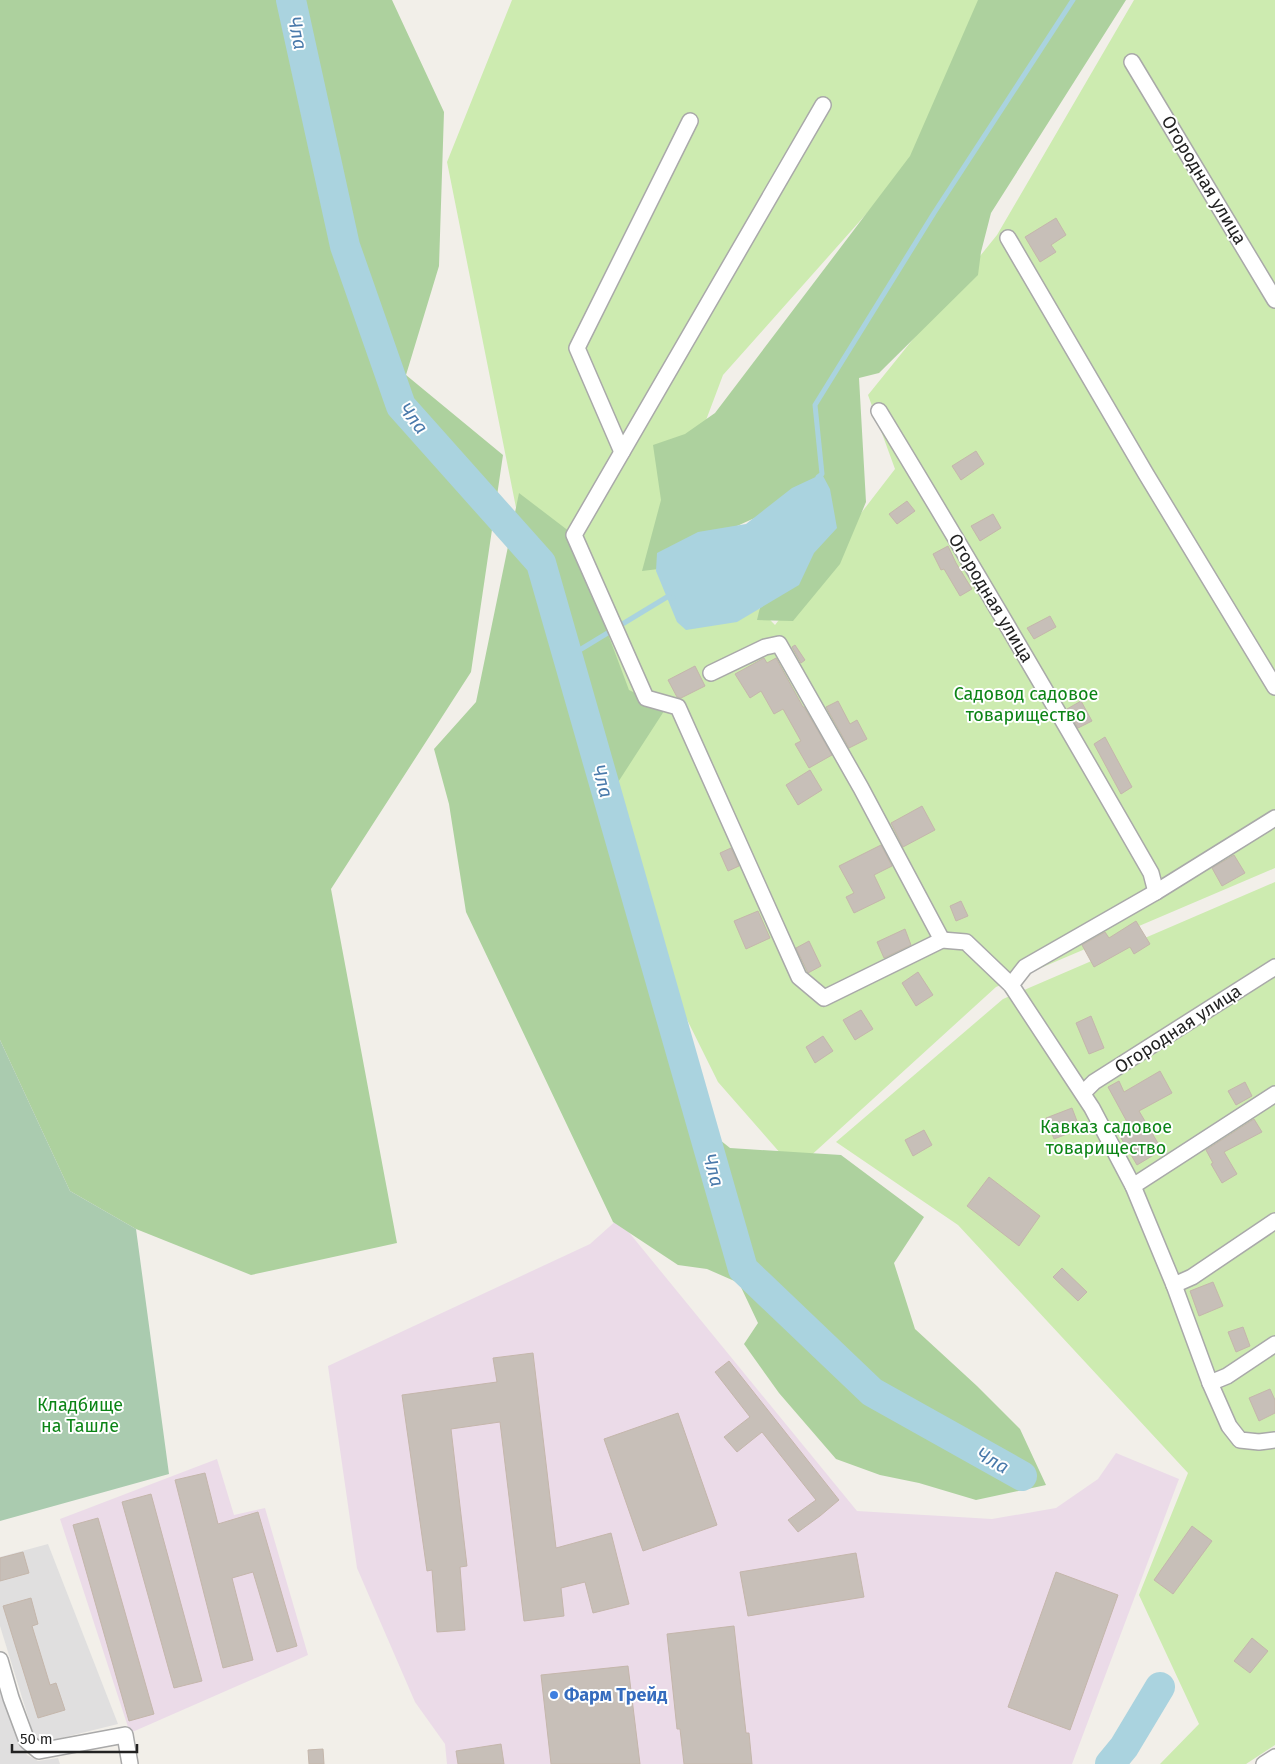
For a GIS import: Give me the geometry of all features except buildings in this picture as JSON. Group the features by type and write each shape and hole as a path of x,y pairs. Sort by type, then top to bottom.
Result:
{"street":[{"name":"Огородная улица","path":"1132,62 1275,300"},
{"path":"823,105 574,535 646,698 678,707 799,978 824,998 942,940 966,942 1011,986 1083,1093 1133,1186 1174,1285 1228,1426 1240,1440 1259,1442 1275,1440"},
{"path":"622,452 578,348 690,121"},
{"path":"1008,238 1146,474 1275,687"},
{"name":"Огородная улица","path":"879,411 978,573 1071,734 1151,873 1156,892"},
{"path":"711,673 765,647 779,644 861,788 942,940"},
{"path":"1011,986 1025,967 1156,892 1275,818"},
{"name":"Огородная улица","path":"1083,1093 1094,1082 1275,967"},
{"path":"1133,1186 1275,1094"},
{"path":"1174,1285 1192,1277 1275,1222"},
{"path":"1210,1383 1228,1376 1275,1344"},
{"path":"0,1660 11,1698 27,1741 39,1751 125,1735 130,1764"},
{"path":"1264,1764 1275,1757"}],"shaded area":[{"path":"618,1219 857,1511 992,1519 1056,1508 1098,1479 1116,1453 1179,1479 1072,1764 447,1764 445,1744 415,1702 357,1568 328,1366 590,1244"},
{"path":"217,1459 234,1515 265,1508 308,1655 130,1733 60,1519"},
{"path":"48,1544 118,1724 45,1742 38,1739 33,1733 0,1626 0,1557"},
{"path":"0,1679 27,1755 38,1761 58,1758 60,1764 0,1764"}],"green space":[{"path":"0,0 392,0 444,112 439,266 406,375 503,455 471,672 331,889 397,1243 251,1275 136,1229 70,1191 0,1040"},
{"name":"Садовод садовое товарищество","path":"512,0 998,0 916,158 723,375 679,492 696,545 775,625 895,469 868,395 997,235 1134,0 1275,0 1275,868 996,987 795,1170 718,1082 572,788 447,162"},
{"path":"978,0 1126,0 991,213 981,252 978,275 879,373 859,378 866,502 840,564 793,621 757,620 762,599 768,512 737,526 667,568 642,571 661,500 653,445 685,434 715,413 910,156"},
{"path":"519,493 574,535 596,602 629,690 666,708 613,790 711,1108 705,1128 730,1148 841,1155 924,1217 894,1263 915,1329 1020,1429 1046,1485 976,1500 919,1483 880,1475 836,1459 779,1393 744,1344 758,1323 739,1283 707,1269 678,1265 613,1222 466,912 449,804 434,749 476,702"},
{"name":"Кавказ садовое товарищество","path":"1275,882 1275,1745 1246,1764 1160,1764 1199,1724 1139,1595 1188,1473 958,1225 836,1142 1003,999"},
{"name":"Кладбище на Ташле","path":"0,1040 70,1191 136,1229 169,1474 0,1521"}],"water":[{"path":"822,474 830,489 837,528 814,553 799,585 737,622 686,630 677,622 656,571 657,553 698,532 746,524 792,488"}],"waterway":[{"name":"Чла","path":"291,0 345,246 401,406 541,563 743,1269 872,1392 1022,1476"},
{"path":"818,477 822,474 815,405 934,213 1073,0"},
{"path":"568,657 667,597 673,598"},
{"name":"Чла","path":"1110,1764 1124,1747 1160,1687"}],"place":[{"name":"Фарм Трейд","path":"554,1695"}]}
